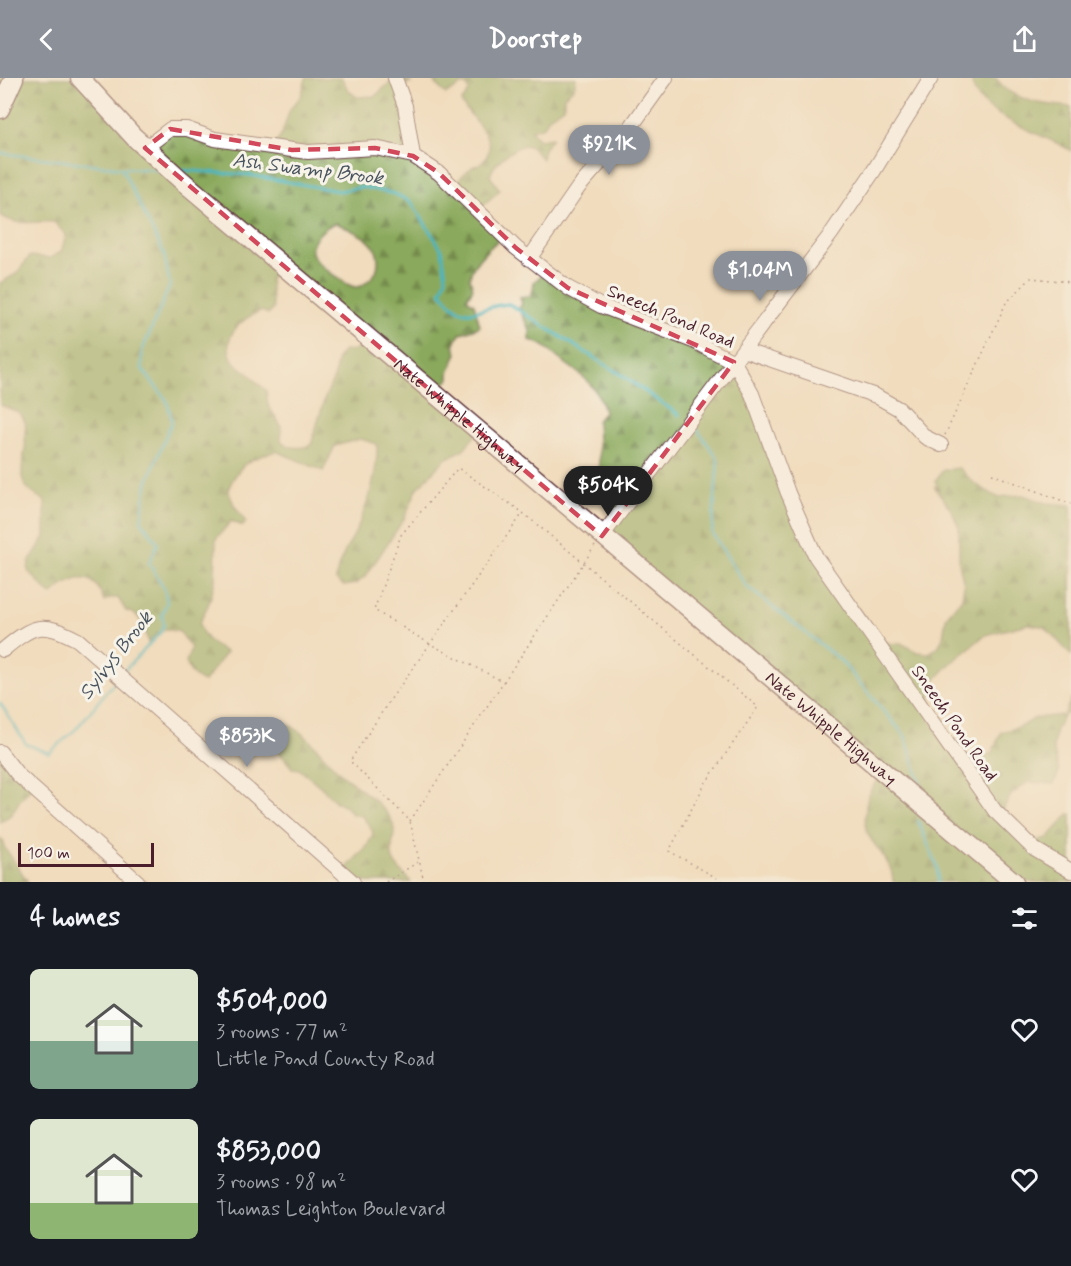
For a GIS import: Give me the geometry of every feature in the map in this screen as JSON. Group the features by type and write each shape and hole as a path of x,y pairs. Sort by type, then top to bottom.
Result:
{"main road":[{"path":"0,109 14,78"},
{"name":"Nate Whipple Highway","path":"80,78 145,148 180,179 1014,882"}],"street":[{"path":"395,78 405,106 413,156"},
{"path":"529,259 578,188 628,131 666,78"},
{"path":"602,536 856,199 931,78"},
{"name":"Sneech Pond Road","path":"145,148 171,129 187,129 215,139 308,152 375,148 413,156 439,173 504,238 529,259 585,298 618,313 738,356 788,493 816,557 995,811 1034,849 1071,871"},
{"path":"738,356 876,396 899,408 909,422 925,436 941,445"},
{"path":"1,652 21,635 37,628 49,627 78,640 353,882"},
{"path":"0,752 18,774 138,882"}],"path":[{"path":"941,445 1006,303 1030,278 1071,282"},
{"path":"504,682 430,644 374,610 401,535 458,468 523,513 758,707 705,784 669,851 724,882"},
{"path":"992,474 1071,504"},
{"path":"424,882 410,821 350,761 523,513"},
{"path":"410,821 602,536"},
{"path":"386,882 420,861"}],"highlighted area":[{"path":"170,129 292,150 375,148 413,156 439,173 516,248 568,288 734,362 602,536 145,148"}],"green space":[{"path":"0,78 81,78 146,146 167,132 272,148 281,136 290,109 301,96 306,78 342,78 348,90 357,97 375,96 395,78 403,78 411,83 403,86 414,151 454,184 470,169 481,163 487,155 488,140 461,102 469,92 468,87 463,84 446,94 435,84 433,78 576,78 574,88 564,96 564,107 549,117 544,126 531,130 539,140 552,138 544,149 542,159 531,147 524,145 503,157 490,176 500,190 479,209 504,234 484,254 471,272 470,279 473,288 467,299 474,304 480,326 461,333 456,340 454,346 457,353 449,379 436,392 480,430 463,450 445,459 417,489 404,519 366,576 355,584 344,586 336,580 337,573 368,500 376,466 377,444 360,439 335,446 323,471 276,451 246,463 236,474 228,490 234,505 246,522 243,526 231,521 216,539 215,581 209,603 199,624 209,641 226,652 204,682 195,677 189,669 186,662 191,648 180,632 165,629 156,634 148,643 139,618 126,611 118,598 104,601 100,591 88,580 74,580 51,595 28,571 29,562 45,537 45,503 29,490 22,479 25,422 17,412 0,405 0,283 16,274 30,256 50,258 61,252 66,235 54,222 19,222 0,215","holes":["336,223 364,237 374,247 377,254 378,264 375,273 360,287 351,286 333,275 317,261 312,252 314,241 322,231","284,266 368,338 355,350 344,351 338,357 334,378 325,397 311,445 299,448 281,441 281,426 268,405 266,390 235,364 229,345 230,337 239,324 261,311 269,314 273,309 270,278"]},
{"path":"972,78 996,78 1011,92 1030,101 1071,107 1071,151 995,112 974,91"},
{"path":"548,270 567,285 734,361 812,552 883,641 891,644 901,643 917,652 929,653 938,647 943,637 946,617 962,598 964,585 959,563 959,527 951,510 934,486 939,489 935,481 943,470 959,468 975,484 997,497 1023,495 1046,503 1071,505 1071,655 1045,627 1028,624 985,635 949,665 932,683 928,718 964,769 992,753 1001,732 1024,725 1035,718 1064,715 1056,729 1053,748 1059,772 1054,784 1028,782 1011,795 999,818 1026,843 1048,838 1071,814 1071,882 1020,882 1007,872 1000,882 893,882 891,869 869,836 865,820 869,794 886,771 606,534 617,514 601,497 597,421 604,412 602,403 594,389 583,377 545,347 530,340 530,330 519,309 522,303 520,297 530,296 534,282"},
{"path":"1071,699 1071,712 1064,715"},
{"path":"284,722 310,740 335,768 376,801 387,813 394,829 393,860 411,882 352,882 343,872 367,846 373,834 371,828 362,816 352,814 344,805 337,803 299,769 292,768 275,747 263,742"},
{"path":"0,750 33,785 12,814 0,822"},
{"path":"0,838 4,842 3,845 28,882 0,882"}],"waterway":[{"name":"Ash Swamp Brook","path":"0,153 122,168 159,170"},
{"name":"Sylvys Brook","path":"122,169 164,254 170,285 142,351 142,369 167,401 172,421 147,483 141,521 158,543 149,563 164,588 167,602 162,615 164,624 161,632 122,673"},
{"name":"Ash Swamp Brook","path":"180,170 249,175 339,191 362,187 395,194 411,202 442,250 446,278 441,292 450,303 466,312 509,304 623,376 679,415"},
{"name":"Ash Swamp Brook","path":"697,429 718,459 712,533 746,586 840,660 905,736 921,785"},
{"name":"Sylvys Brook","path":"0,703 26,744 49,753 76,729 116,680"},
{"name":"Ash Swamp Brook","path":"918,821 937,866 938,882"}]}
